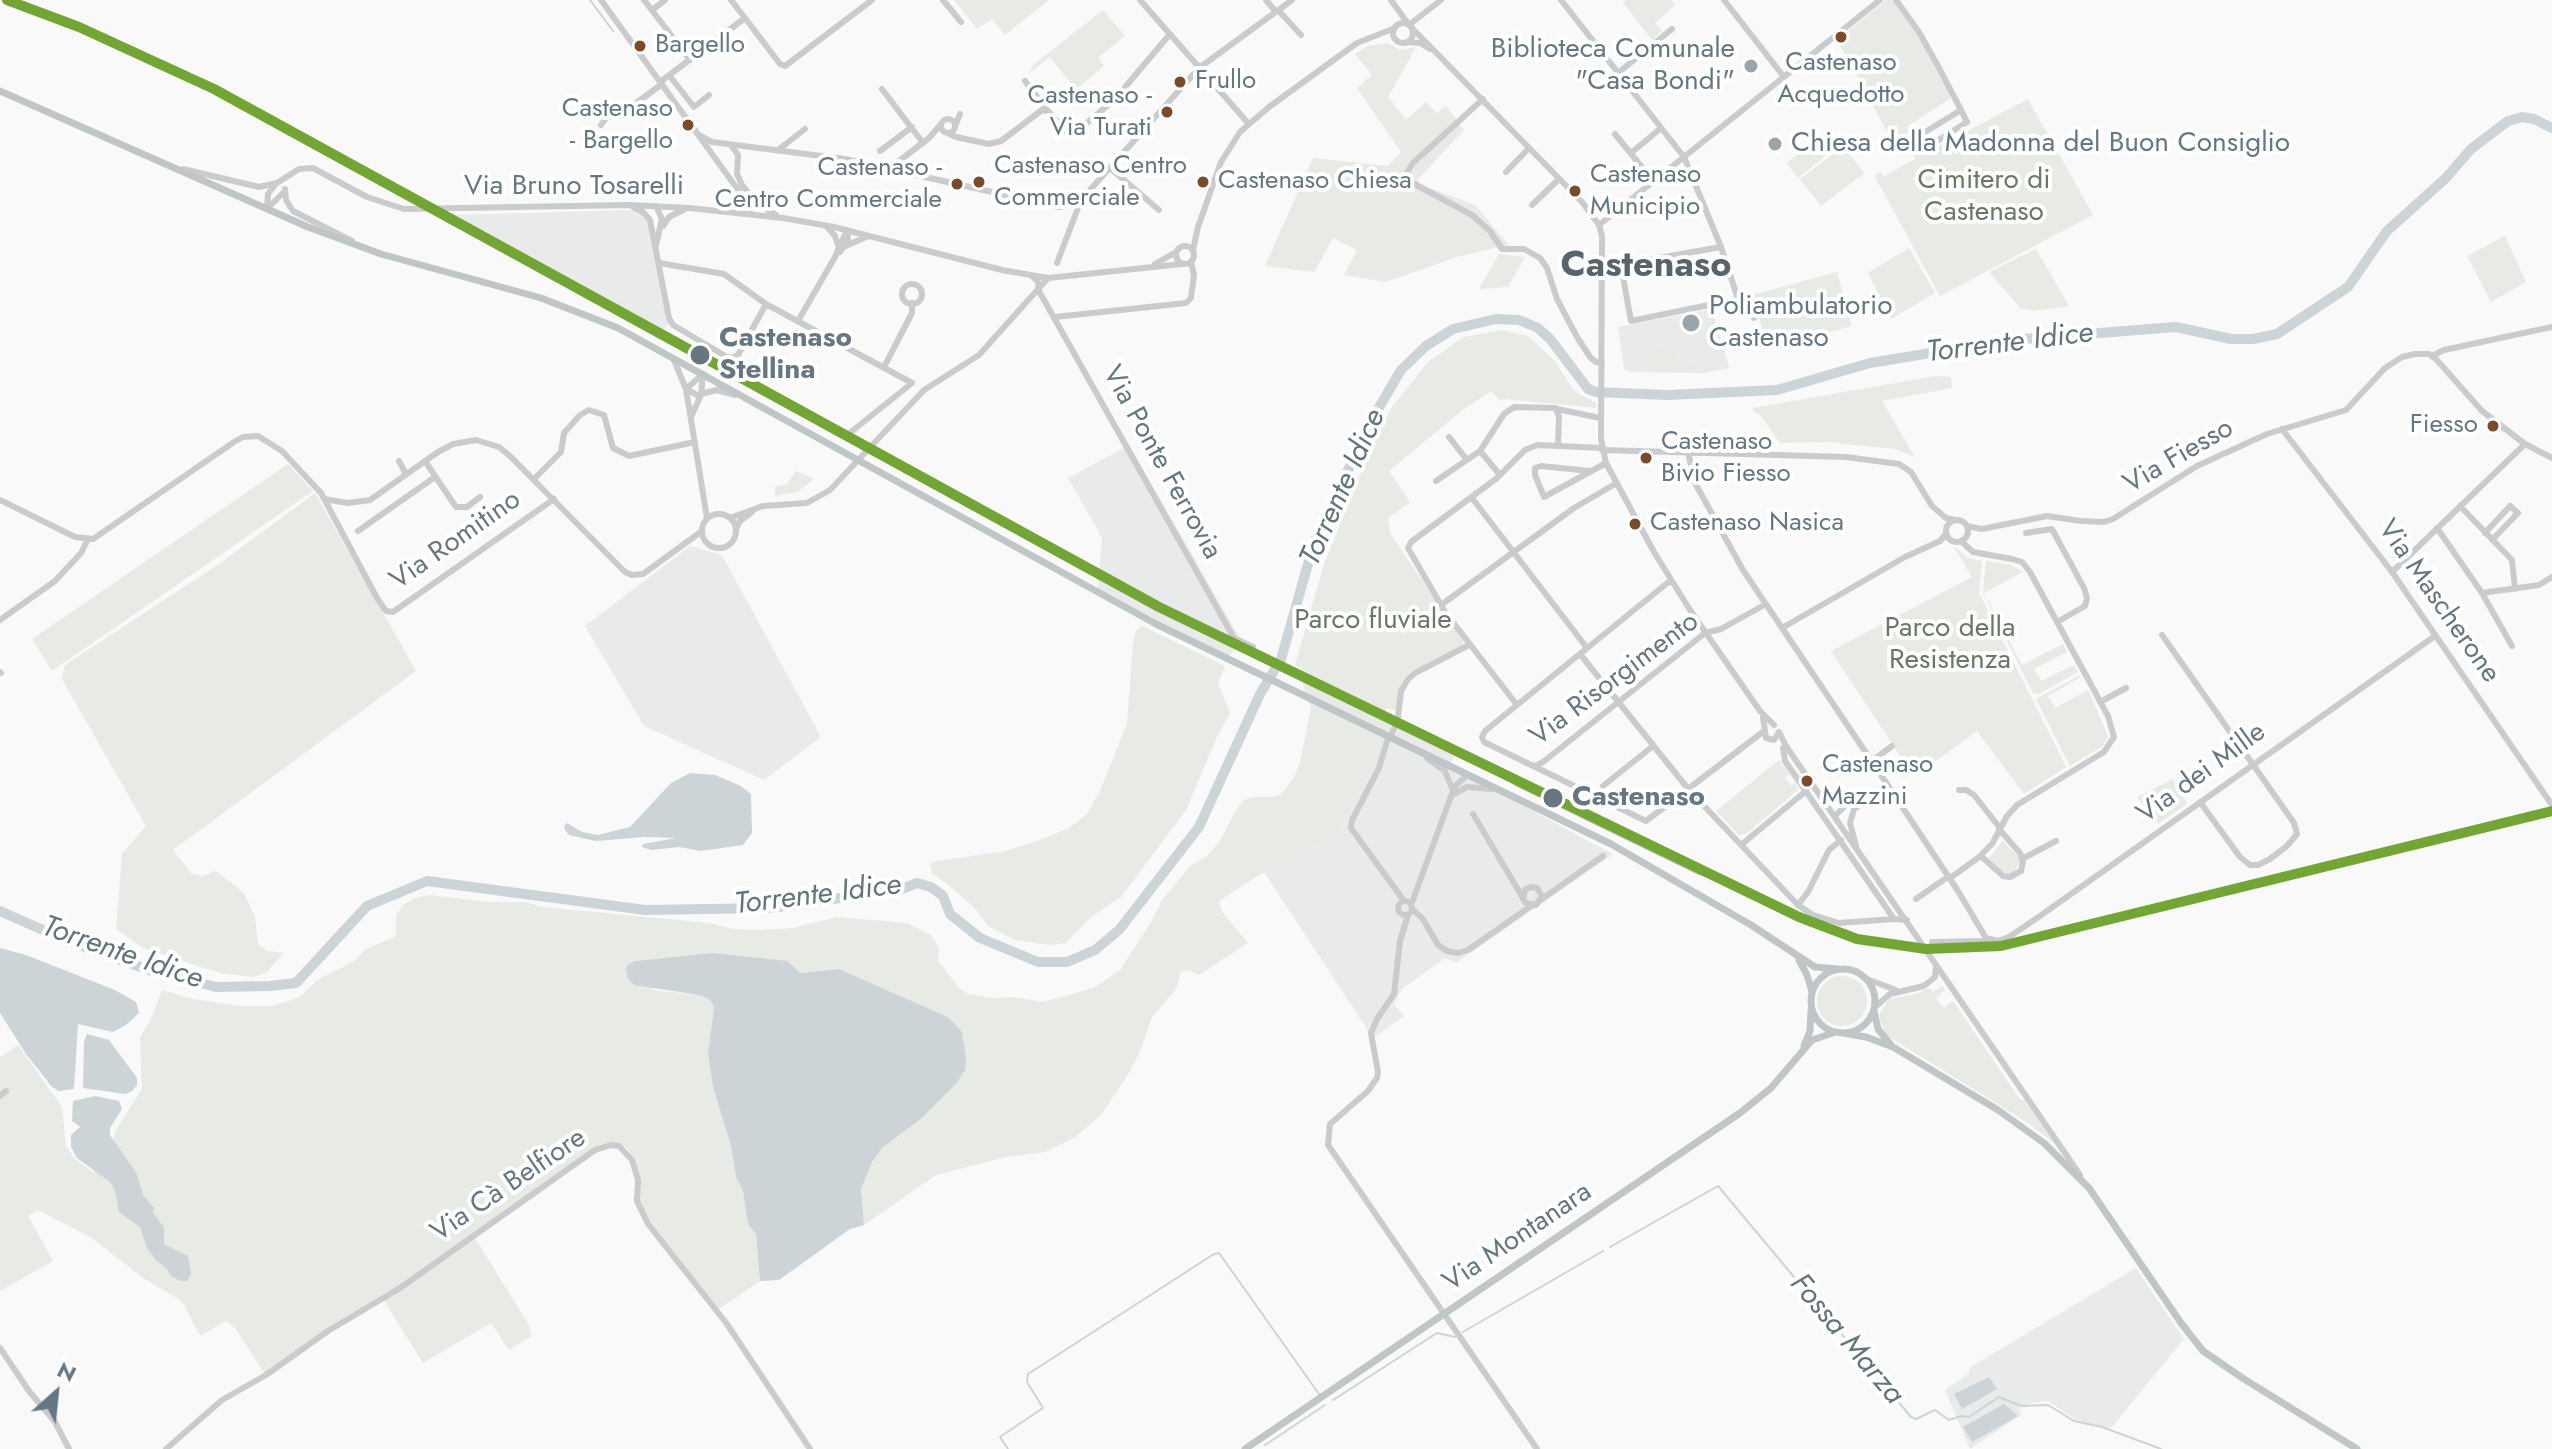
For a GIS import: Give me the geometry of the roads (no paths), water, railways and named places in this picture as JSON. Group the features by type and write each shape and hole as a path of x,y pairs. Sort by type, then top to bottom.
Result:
{"main road":[{"name":"Via Bruno Tosarelli","path":"0,91 267,209 369,250 567,307 618,328 1130,611 1630,855 1751,925 1798,958"},
{"path":"1798,958 1815,967 1852,971 1864,978 1873,991 1878,1029 1893,1047"},
{"path":"1798,958 1812,992 1811,1005 1822,1025 1893,1047 2022,1126 2089,1188 2203,1351 2357,1449"},
{"path":"1812,992 1822,977 1839,969"},
{"name":"Via Montanara","path":"1803,1049 1810,1031 1811,1005"},
{"path":"1840,1032 1859,1028 1870,1017 1873,1008"},
{"name":"Via Montanara","path":"1245,1449 1749,1107 1778,1081 1803,1049 1817,1037 1840,1032"}],"street":[{"path":"601,0 748,204 751,214"},
{"path":"644,0 690,60"},
{"path":"652,10 665,0"},
{"path":"731,0 780,64 785,66 872,0"},
{"path":"943,0 961,22"},
{"path":"1140,0 1248,123"},
{"path":"1266,0 1301,35"},
{"path":"1057,263 1081,200 1199,68 1292,0"},
{"path":"1391,0 1411,27 1559,179 1599,225 1602,236 1602,449 1615,484 1705,633 1760,711 1779,732 2089,1188"},
{"path":"1391,0 1397,13 1394,35 1397,41"},
{"path":"1411,27 1441,0"},
{"path":"1561,0 1684,157 1738,297 1752,311 1754,318"},
{"path":"1724,0 1784,77"},
{"path":"1599,225 1880,0"},
{"path":"1896,0 1919,32 1961,110 1967,122 1928,147 1924,146 1920,137 1922,134 1961,110"},
{"path":"601,125 606,118 635,104 745,18"},
{"path":"1055,317 1186,303 1191,298 1194,275 1191,262 1198,227 1223,156 1248,123 1357,43 1403,23 1411,27"},
{"path":"1407,42 1413,36 1411,27"},
{"path":"1618,73 1672,29"},
{"path":"1025,81 1068,133 1074,134 1115,99 1170,34"},
{"path":"1368,38 1420,43 1437,52"},
{"path":"669,75 694,107 709,95"},
{"path":"882,89 926,140"},
{"path":"1483,99 1413,163 1406,174 1407,180 1472,215 1490,231 1502,249 1530,251 1540,258 1577,337 1590,357 1596,362 1602,359"},
{"path":"941,124 942,130 951,130 964,139 989,144 1001,141 1042,110 1048,111"},
{"path":"890,168 948,119 951,130"},
{"path":"880,151 912,127"},
{"path":"1631,153 1661,128"},
{"path":"778,150 805,129"},
{"path":"926,140 951,130"},
{"path":"1615,134 1653,181"},
{"path":"699,135 712,142 890,168 1059,207 1081,200"},
{"path":"731,144 738,159 739,180 755,201 783,218"},
{"path":"738,159 750,147"},
{"path":"1506,172 1529,148"},
{"name":"Via Bruno Tosarelli","path":"172,166 259,187 277,183 299,169 313,168 367,197 404,209 629,205 783,218 1051,278 1182,264"},
{"path":"1110,168 1159,210"},
{"path":"267,209 280,199 289,177"},
{"path":"1532,205 1559,179"},
{"path":"267,209 268,194 277,183"},
{"path":"285,189 286,200 293,211 369,250"},
{"path":"751,214 755,201"},
{"path":"629,205 643,212 650,220 669,318 673,325 732,358 738,355 766,304"},
{"path":"650,220 656,206"},
{"path":"656,206 661,214 656,245"},
{"path":"659,233 669,217 689,208"},
{"path":"825,225 834,233 841,248"},
{"path":"1191,262 1182,264 1176,258 1176,252 1198,227"},
{"path":"798,321 848,239 847,230"},
{"path":"841,248 871,236"},
{"path":"1183,246 1193,250"},
{"path":"1602,268 1721,247"},
{"name":"Via Bruno Tosarelli","path":"1151,266 1176,252"},
{"path":"659,263 724,274 766,304 912,383 851,432"},
{"path":"1621,266 1631,321 1738,297"},
{"path":"1032,276 1038,282 1039,291"},
{"path":"707,504 717,514 730,518 763,506 807,503 819,497 839,482 924,390 973,360 1051,278"},
{"name":"Via Ponte Ferrovia","path":"1039,291 1234,638 1253,647"},
{"path":"884,367 912,313 912,303"},
{"name":"Via Fiesso","path":"1965,534 2047,516 2104,522 2125,513 2197,466 2282,429 2346,410 2385,368 2402,357 2415,354 2434,357 2444,350 2552,327"},
{"path":"672,357 686,389 707,504 707,518 702,531 705,541 713,547 723,548 734,539 740,521 755,509"},
{"path":"2434,357 2482,411 2525,444 2549,455"},
{"path":"686,389 703,374"},
{"path":"690,420 701,395 703,374"},
{"path":"686,389 701,395 717,390 749,400"},
{"path":"1436,481 1480,451 1511,408 1523,405 1600,416"},
{"path":"1556,408 1559,417 1558,446"},
{"path":"534,479 561,452 564,433 580,415 589,410 604,415 613,448 629,456 695,442"},
{"name":"Via Mascherone","path":"2282,429 2392,572 2552,805"},
{"name":"Via Romitino","path":"88,539 101,534 243,437 258,436 274,444 315,486 386,611 393,612 554,499 625,572 632,575 643,574 702,531"},
{"path":"1449,437 1467,460"},
{"path":"331,510 348,503 370,500 453,444 476,440 499,447 554,499"},
{"path":"2392,572 2525,444"},
{"path":"1517,705 1441,605 1408,548 1411,542 1500,475 1525,450 1537,445 1846,457 1899,464 1911,472 1932,506 1955,520 1965,534 1968,548 1973,552 2022,562 2030,572 2100,702 2113,728 2114,737 2104,752 2037,790 2017,805 1981,856 1916,899"},
{"path":"1480,451 1500,475"},
{"path":"1688,452 1695,483 1743,570 1989,940"},
{"path":"399,461 406,474"},
{"path":"425,461 456,507 467,507 480,497"},
{"path":"1590,471 1541,466 1535,468 1535,475 1544,497 1606,463"},
{"path":"358,531 435,477"},
{"path":"1441,605 1574,508 1615,484"},
{"path":"1472,498 1587,648"},
{"path":"324,499 348,503"},
{"path":"0,500 64,533 88,539 81,553 55,581 0,620"},
{"path":"2460,506 2512,560 2515,589"},
{"path":"2485,533 2510,506 2518,513 2494,542"},
{"path":"1940,513 1948,533"},
{"path":"707,518 717,514"},
{"path":"730,518 736,529"},
{"path":"1782,628 1905,557 1940,541 1955,520"},
{"path":"2437,528 2482,593 2512,646"},
{"path":"2026,533 2052,529 2084,588 2087,598 2085,606 2057,622"},
{"path":"1948,533 1965,534"},
{"path":"691,541 705,541"},
{"path":"2482,593 2539,585 2552,577"},
{"path":"1671,580 1485,731 1482,737 1484,742 1646,821 1749,744 1764,729 1774,725"},
{"name":"Via Risorgimento","path":"1533,766 1543,762 1705,633 1721,629 1766,604"},
{"path":"2162,635 2294,823 2297,834 2270,859 2250,865 2240,857 2200,802"},
{"name":"Via dei Mille","path":"1932,942 2009,937 2435,636"},
{"path":"1398,717 1401,691 1408,679 1469,645"},
{"path":"1580,654 1689,790 1798,905 1813,915 1833,922 1907,920"},
{"path":"2100,702 2126,688"},
{"path":"1760,711 1769,740 1792,755"},
{"path":"1749,744 1777,738 1779,732"},
{"path":"1387,741 1379,768 1352,820 1351,828 1398,892 1406,908 1419,914 1438,945 1447,951 1458,953 1468,950 1531,906 1539,904 1603,856"},
{"path":"1603,786 1653,746"},
{"path":"1872,761 1892,746"},
{"path":"1783,748 1785,761 1894,919"},
{"path":"1415,749 1445,771 1454,792"},
{"path":"1462,788 1468,775"},
{"path":"1468,775 1456,785 1406,908 1394,994 1372,1028 1377,1078 1368,1091 1330,1124 1327,1139 1342,1168 1537,1449"},
{"path":"1835,816 1854,809 1887,784"},
{"path":"1454,792 1462,788 1481,787 1501,791"},
{"path":"1959,790 1974,795 2018,851 2022,859 2021,871 2010,877 2003,876 1981,856"},
{"path":"1741,845 1806,791"},
{"path":"1823,798 1847,804 1862,801"},
{"path":"1835,816 1847,804"},
{"path":"1854,809 1850,823 1856,846"},
{"path":"1473,814 1523,899 1531,906"},
{"path":"1798,905 1829,850 1841,840"},
{"path":"2022,859 2056,841"},
{"path":"1523,899 1525,890 1534,887 1542,893 1542,899"},
{"path":"1865,922 1878,915 1886,905"},
{"path":"1873,1008 1883,998 1900,991 1918,989 1931,981 1936,973 1935,963"},
{"path":"1864,978 1900,991"},
{"name":"Via Cà Belfiore","path":"166,1449 222,1400 400,1288 595,1150 611,1145 619,1146 632,1160 638,1180 637,1201 648,1224 727,1324 810,1449"},
{"path":"0,1348 55,1422 69,1449"}],"waterway":[{"path":"590,0 613,31"},
{"name":"Torrente Idice","path":"0,911 68,941 152,971 216,987 270,986 296,983 367,906 427,881 645,910 771,908 902,889 917,883 931,887 943,896 950,914 980,938 1038,962 1067,962 1095,950 1119,930 1199,827 1260,694 1281,659 1314,543 1371,421 1401,370 1426,346 1453,329 1496,319 1519,320 1538,328 1551,340 1588,389 1667,395 1777,390 1870,363 2010,340 2176,327 2231,339 2253,339 2277,334 2348,287 2387,231 2446,178 2471,149 2508,121 2522,117 2552,128"},
{"name":"Fossa Marza","path":"1610,1247 1718,1186 1911,1417 1916,1419 1935,1410 1949,1420 1969,1417 1999,1397 2021,1406 2048,1405 2074,1421 2102,1427 2161,1449"},
{"name":"Fossa Marza","path":"1463,1332 1603,1251"},
{"path":"1008,1449 1000,1437 1043,1408 1027,1382 1028,1374 1219,1253 1319,1394"},
{"name":"Fossa Marza","path":"1333,1400 1437,1333 1455,1337"},
{"name":"Fossa Marza","path":"1265,1445 1325,1405"}],"railway":[{"path":"1489,767 1599,824 1698,872 1724,881"}],"place":[{"name":"Castenaso Acquedotto","path":"1841,37"},
{"name":"Bargello","path":"640,46"},
{"name":"Biblioteca Comunale \"Casa Bondi\"","path":"1751,66"},
{"name":"Frullo","path":"1180,82"},
{"name":"Castenaso - Via Turati","path":"1167,112"},
{"name":"Castenaso - Bargello","path":"688,125"},
{"name":"Chiesa della Madonna del Buon Consiglio","path":"1775,144"},
{"name":"Castenaso Centro Commerciale","path":"979,182"},
{"name":"Castenaso Chiesa","path":"1203,182"},
{"name":"Castenaso - Centro Commerciale","path":"957,184"},
{"name":"Castenaso Municipio","path":"1575,191"},
{"name":"Poliambulatorio Castenaso","path":"1691,323"},
{"name":"Castenaso Stellina","path":"700,355"},
{"name":"Fiesso","path":"2493,426"},
{"name":"Castenaso Bivio Fiesso","path":"1646,458"},
{"name":"Castenaso Nasica","path":"1635,524"},
{"name":"Castenaso Mazzini","path":"1807,781"},
{"name":"Castenaso","path":"1553,798"}],"district":[{"name":"Castenaso","path":"1646,267"}],"park label":[{"name":"Cimitero di Castenaso","path":"1984,197"},
{"name":"Parco fluviale","path":"1373,621"},
{"name":"Parco della Resistenza","path":"1950,645"}]}
